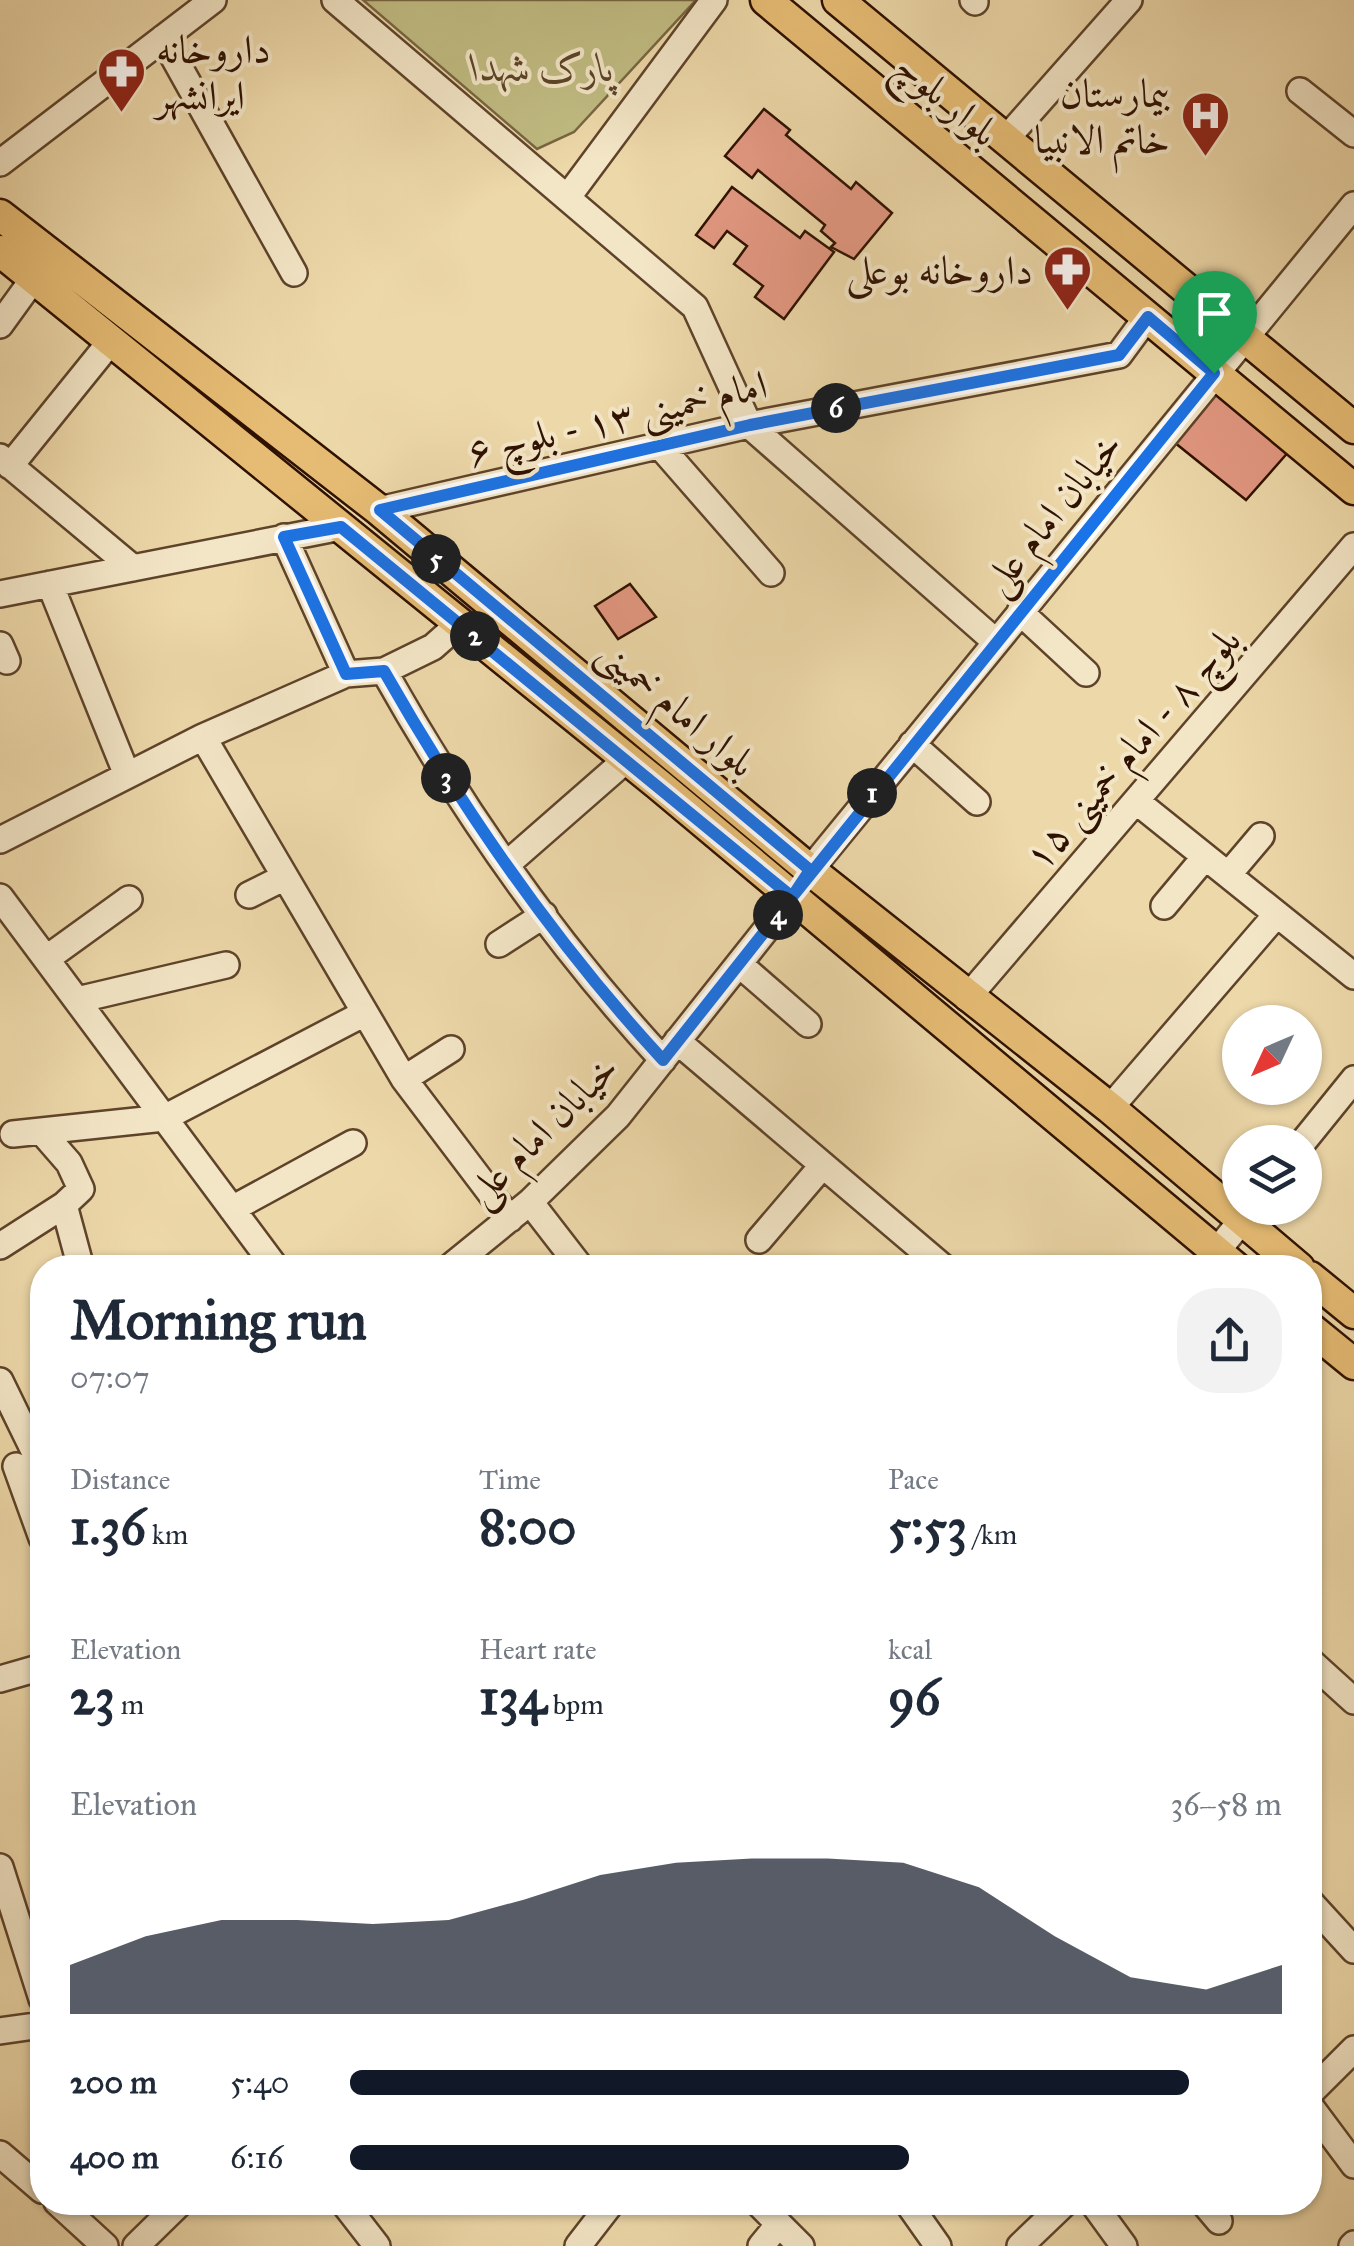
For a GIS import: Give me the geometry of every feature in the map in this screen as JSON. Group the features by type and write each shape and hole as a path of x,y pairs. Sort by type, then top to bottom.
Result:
{"main road":[{"name":"بلوار بلوچ","path":"766,0 1354,489"},
{"name":"بلوار بلوچ","path":"838,0 1244,336 1351,419"},
{"name":"بلوار امام خمینی","path":"0,215 380,510 967,998 1222,1194"},
{"name":"بلوار امام خمینی","path":"0,250 628,759 1211,1255"},
{"path":"792,897 810,870"},
{"name":"بلوار امام خمینی","path":"1258,1225 1286,1255"},
{"path":"1322,1287 1354,1313"},
{"path":"1322,1338 1354,1364"}],"street":[{"path":"0,162 213,0"},
{"path":"335,0 695,307 750,425 996,642"},
{"path":"567,198 714,0"},
{"path":"1006,139 1129,0"},
{"path":"163,38 294,273"},
{"path":"1300,91 1351,127"},
{"name":"خیابان امام علی","path":"810,870 1354,205"},
{"path":"0,325 34,278"},
{"name":"امام خمینی ۱۳ - بلوچ ۶","path":"380,510 750,425 1119,355 1148,317"},
{"path":"111,341 5,462 132,568"},
{"path":"660,446 771,572"},
{"path":"0,594 341,527"},
{"path":"284,537 346,674"},
{"name":"بلوچ ۸ - امام خمینی ۱۵","path":"967,998 1354,546"},
{"path":"50,584 128,776"},
{"path":"1020,612 1086,674"},
{"path":"0,840 203,737 346,674 384,671 433,647 460,623"},
{"path":"384,671 440,769 586,977 670,1051 823,1164 924,1255"},
{"path":"203,737 404,1079 520,1211 569,1255"},
{"path":"912,744 977,802"},
{"path":"507,864 628,759"},
{"path":"1136,801 1354,976"},
{"path":"1228,875 1261,836"},
{"path":"1164,906 1205,857"},
{"path":"249,894 285,877"},
{"name":"خیابان امام علی","path":"465,1255 520,1211 618,1116 792,897"},
{"path":"0,898 266,1255"},
{"path":"46,959 130,898"},
{"path":"1110,1108 1277,914"},
{"path":"500,944 544,915"},
{"path":"739,964 808,1024"},
{"path":"77,1000 226,965"},
{"path":"13,1134 164,1118 365,1012"},
{"path":"404,1079 451,1048"},
{"path":"1317,1125 1354,1079"},
{"path":"0,1246 64,1205 81,1189 69,1163 42,1132"},
{"path":"232,1209 353,1143"},
{"path":"759,1240 823,1164"},
{"path":"64,1205 77,1255"},
{"path":"1223,1255 1240,1225"},
{"path":"0,1381 30,1489"},
{"path":"0,1679 30,1670"},
{"path":"1322,1672 1354,1701"},
{"path":"0,1867 30,1962"},
{"path":"1322,1915 1354,1950"},
{"path":"0,2031 30,2027"},
{"path":"1322,2081 1354,2049"},
{"path":"1322,2122 1354,2165"},
{"path":"0,2154 30,2180"},
{"path":"76,2215 105,2246"},
{"path":"136,2246 167,2215"},
{"path":"356,2215 376,2246"},
{"path":"578,2246 602,2215"},
{"path":"770,2215 801,2246"},
{"path":"916,2215 938,2246"},
{"path":"1020,2246 1052,2215"},
{"path":"1101,2215 1124,2246"},
{"path":"762,2246 779,2224"}],"green space":[{"name":"پارک شهدا","path":"363,0 696,0 574,132 537,149"}],"building":[{"path":"764,109 790,130 786,135 851,189 856,182 892,213 854,259 831,247 835,243 821,231 825,225 758,170 752,178 725,156"},
{"path":"732,187 800,238 805,231 834,252 784,319 755,297 763,286 734,264 747,246 727,231 714,248 696,235"},
{"path":"1213,386 1291,449 1246,500 1169,438"},
{"path":"630,584 656,617 618,639 595,606"}],"place":[{"name":"داروخانه ایرانشهر","path":"121,114"},
{"name":"بیمارستان خاتم الانبیا","path":"1205,158"},
{"name":"داروخانه بوعلی","path":"1068,312"}],"route":[{"path":"1214,373 792,897 341,527 284,537 346,674 384,671 440,769 586,977 663,1060 792,897 810,870 380,510 750,425 1119,355 1148,317 1214,373"}]}
